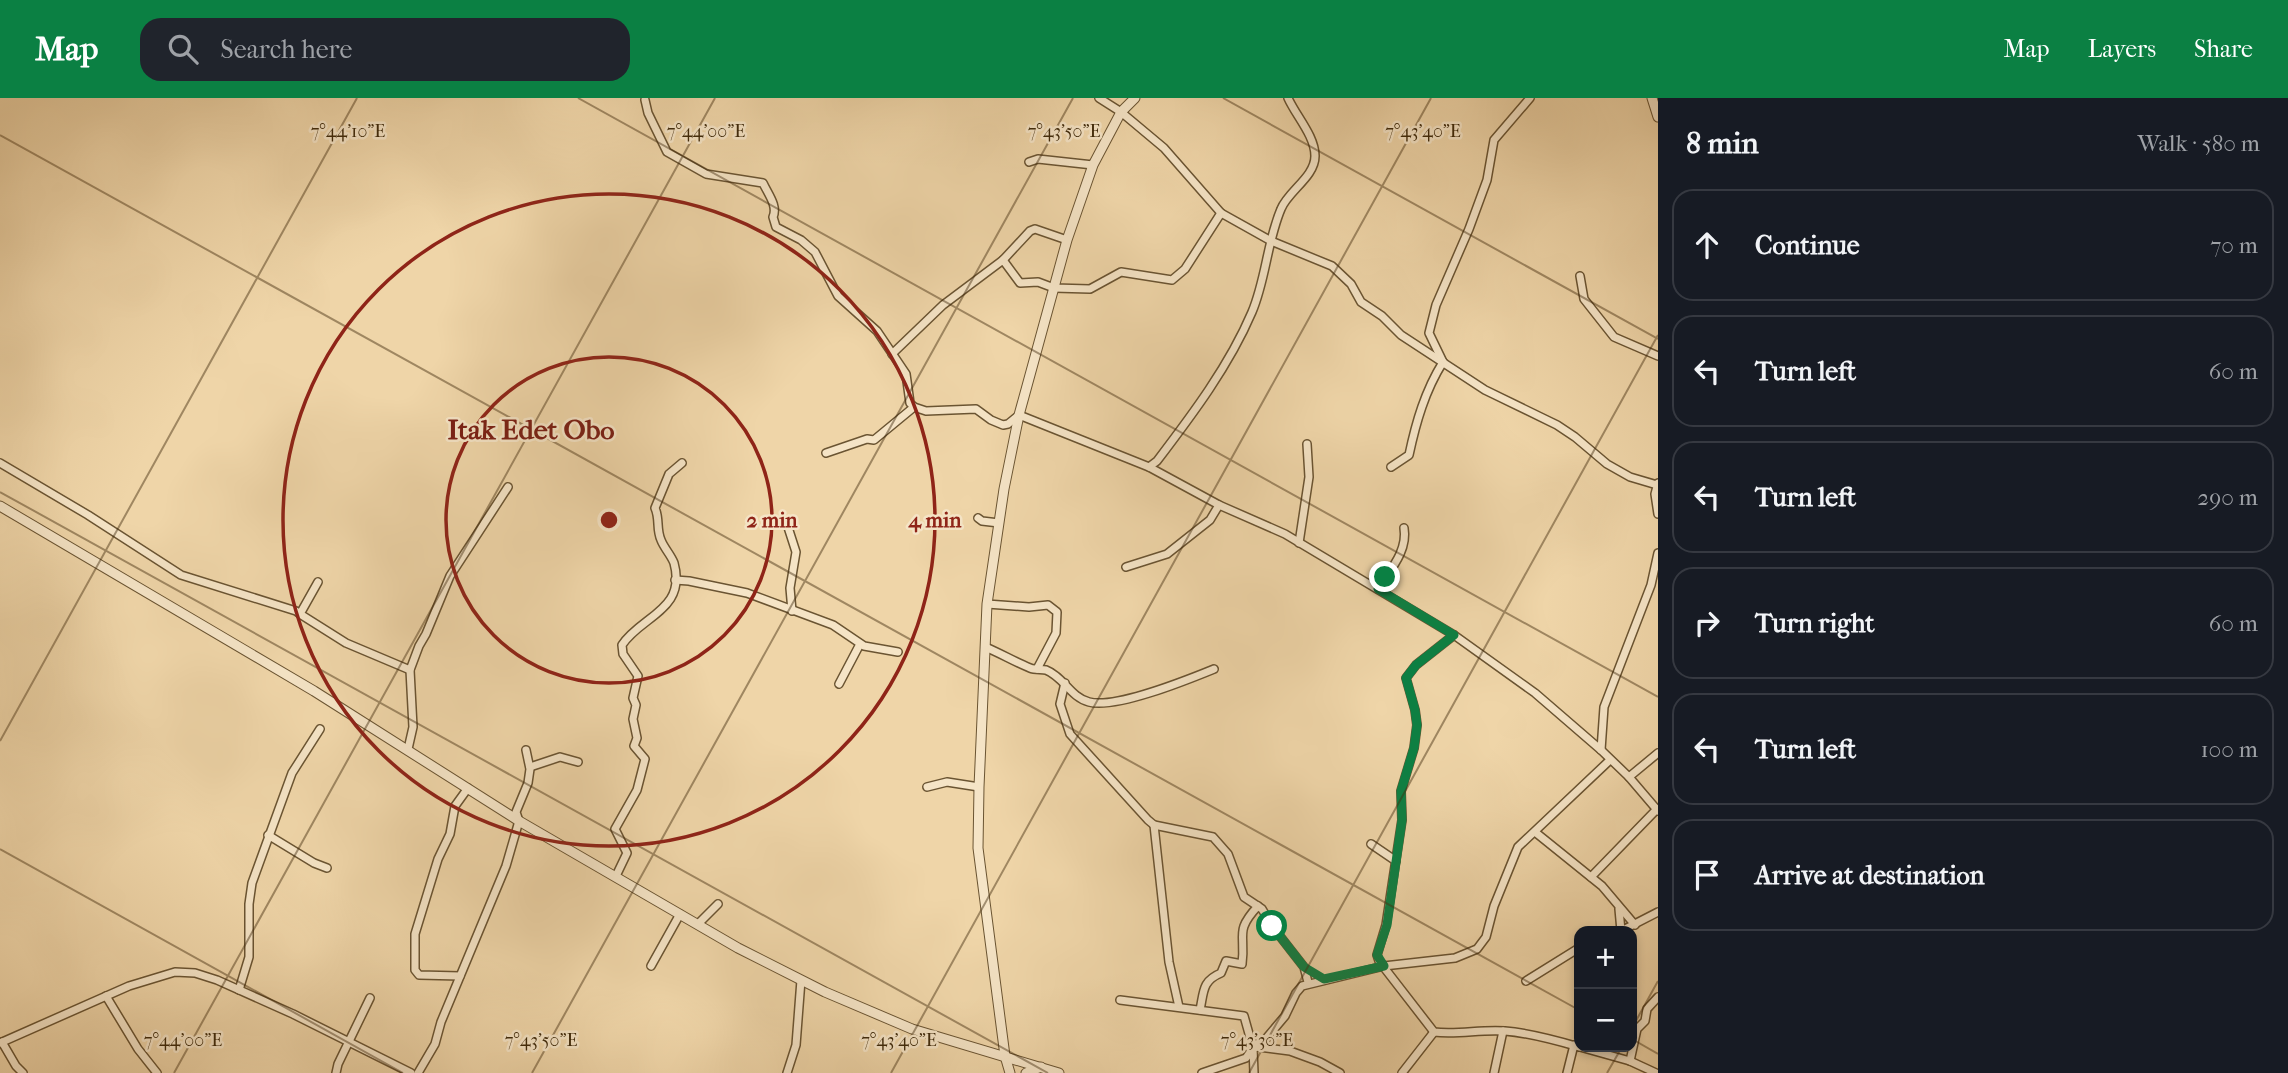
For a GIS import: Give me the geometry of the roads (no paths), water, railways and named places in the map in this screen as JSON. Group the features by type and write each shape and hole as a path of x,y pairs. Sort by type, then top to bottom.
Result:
{"street":[{"path":"1099,98 1121,112 1164,148 1221,213 1271,241 1332,266 1351,284 1361,302 1401,335 1485,390 1557,425 1607,464 1630,477 1658,484 1655,494 1658,514"},
{"path":"1010,1073 1005,1056 978,848 987,604 1019,415 1067,240 1093,165 1121,112 1135,98"},
{"path":"1149,467 1157,461 1209,390 1240,337 1257,298 1282,207 1312,169 1315,156 1308,134 1288,98"},
{"path":"1443,362 1429,333 1436,305 1482,193 1494,140 1530,98"},
{"path":"1652,98 1658,117"},
{"path":"645,100 648,113 667,152 706,174 763,183 774,204 773,218 776,227 815,252 838,296 877,331 906,374 910,403 914,407 926,411 976,409 1003,425 1019,415"},
{"path":"1029,162 1038,159 1093,165"},
{"path":"1003,260 1020,283 1038,282 1054,288 1090,289 1121,272 1172,280 1185,269 1221,213"},
{"path":"891,354 943,305 1003,260 1030,231 1044,231 1067,240"},
{"path":"1580,276 1584,299 1614,337 1658,356"},
{"path":"1391,467 1409,455 1416,421 1432,380 1443,362"},
{"path":"826,453 867,439 874,440 914,407"},
{"path":"1019,415 1149,467 1219,505 1299,542 1454,635 1535,693 1601,750 1658,810 1591,877"},
{"path":"1299,542 1309,477 1307,444"},
{"path":"0,463 181,575 296,611 346,643 410,670"},
{"path":"616,876 627,853 615,829 639,783 645,759 634,746 637,738 633,719 636,705 633,698 638,676 623,653 622,645 668,604 675,580 674,562 661,540 659,517 655,508 669,474 682,463"},
{"path":"408,749 413,727 410,670 450,576 508,487"},
{"path":"1126,567 1167,554 1210,520 1219,505"},
{"path":"0,506 314,691 519,821 738,948 801,980 912,1029 1059,1073"},
{"path":"978,518 999,523"},
{"path":"786,521 796,552 790,589 792,611"},
{"path":"1378,589 1400,557 1406,541 1404,528"},
{"path":"1601,750 1604,707 1651,585 1658,553"},
{"path":"675,580 699,582 747,593 833,625 870,648 898,652"},
{"path":"300,614 318,582"},
{"path":"987,604 1029,607 1048,604 1057,611 1056,633 1037,670"},
{"path":"1454,635 1416,665 1406,678 1417,725 1414,748 1401,791 1402,820 1387,925 1377,955 1434,1032 1446,1034 1503,1031 1542,1036 1574,1045"},
{"path":"839,684 860,644"},
{"path":"985,647 1037,670 1046,670 1065,683 1071,692 1081,699 1099,704 1187,681 1214,669"},
{"path":"1065,683 1060,704 1070,734 1154,825 1213,837 1220,843 1228,854 1244,897 1258,906 1304,967 1324,979"},
{"path":"239,990 249,957 249,904 252,883 292,774 320,729"},
{"path":"418,1073 435,1044 437,1033 506,866 519,821 516,811 528,783 530,766 526,750"},
{"path":"1629,777 1658,753"},
{"path":"530,766 560,757 578,762"},
{"path":"1202,1073 1246,1058 1285,1016 1296,993 1308,982 1384,966 1455,958 1477,949 1486,937 1510,862 1518,847 1610,760"},
{"path":"927,787 947,782 979,787"},
{"path":"460,976 419,975 415,970 415,934 438,859 450,834 455,806 468,788"},
{"path":"1154,825 1169,962 1179,1007"},
{"path":"1535,832 1591,877 1635,925"},
{"path":"268,835 327,868"},
{"path":"1371,844 1396,861"},
{"path":"698,924 718,904"},
{"path":"1200,1010 1210,976 1221,973 1226,961 1242,964 1241,929 1258,906"},
{"path":"1619,908 1621,931 1657,916"},
{"path":"651,966 680,914"},
{"path":"1526,981 1574,951"},
{"path":"1304,967 1308,982"},
{"path":"23,1073 1,1043 129,986 175,972 195,973 239,990 411,1073"},
{"path":"787,1073 796,1045 801,980"},
{"path":"106,996 138,1049 157,1073"},
{"path":"1630,1060 1637,1029 1645,1021 1647,1009 1658,997"},
{"path":"337,1073 338,1064 370,998"},
{"path":"1120,1000 1244,1016 1256,1047 1254,1073"},
{"path":"1494,1073 1503,1031"},
{"path":"1402,1073 1434,1032"},
{"path":"1256,1047 1290,1051 1340,1073"},
{"path":"1567,1073 1576,1052"},
{"path":"1600,1052 1630,1060 1656,1073"},
{"path":"1026,1073 1041,1067"}],"district":[{"name":"Itak Edet Obo","path":"531,429"}]}
